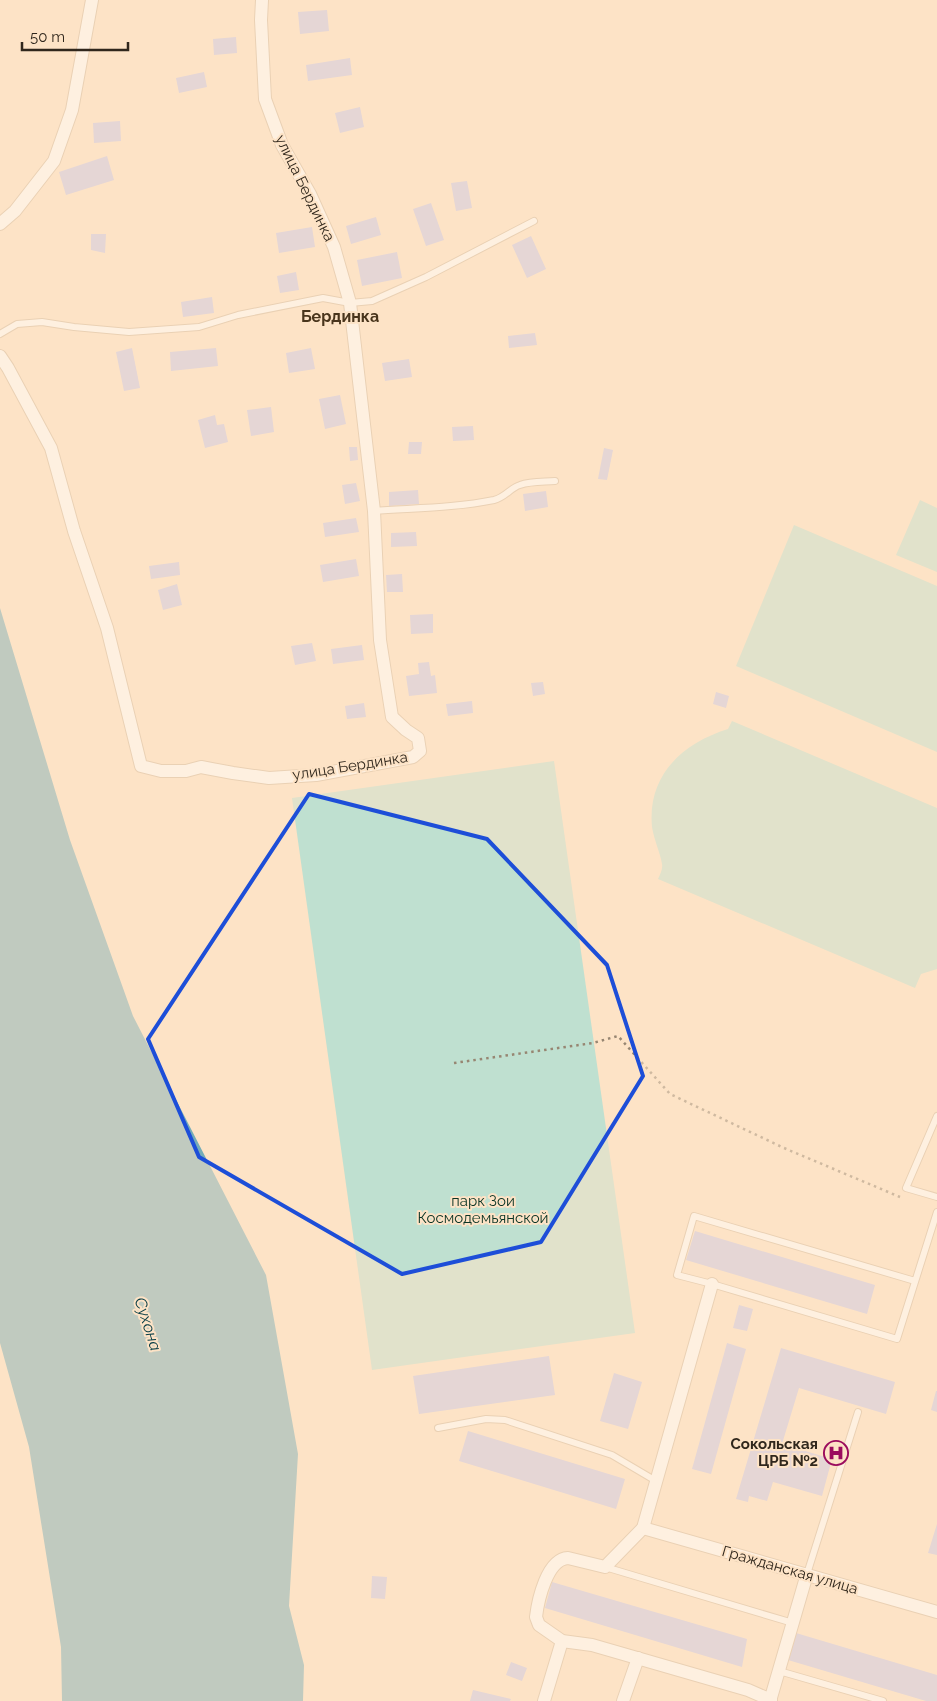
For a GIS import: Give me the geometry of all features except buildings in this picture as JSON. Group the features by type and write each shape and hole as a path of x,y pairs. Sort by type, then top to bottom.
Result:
{"street":[{"path":"0,224 15,211 54,161 72,110 92,0"},
{"name":"улица Бердинка","path":"0,356 50,448 74,531 107,628 142,766 161,771 186,771 201,767 233,774 270,778 316,775 413,757 420,751 418,738 392,717 380,640 374,511 350,303 334,247 310,194 282,145 265,99 261,20 262,0"},
{"path":"712,1284 644,1528 605,1567 568,1558 562,1558 552,1566 546,1580 536,1617 539,1624 545,1630 562,1640 592,1645 748,1690 771,1701 807,1574"},
{"name":"Гражданская улица","path":"644,1528 937,1612"},
{"path":"544,1701 562,1640"},
{"path":"624,1701 638,1658"}],"lane":[{"path":"0,334 17,324 42,322 129,332 199,327 238,315 324,298 350,303 372,301 426,278 534,221"},
{"path":"374,511 448,506 494,500 507,495 515,487 523,484 555,481"},
{"path":"937,1116 906,1188 937,1197"},
{"path":"915,1281 694,1216 677,1275 897,1339 937,1212"},
{"path":"807,1574 858,1412"},
{"path":"438,1428 486,1418 505,1420 612,1455 656,1481"},
{"path":"605,1567 793,1623"},
{"path":"779,1671 883,1701"}],"path":[{"path":"454,1063 593,1043 618,1036 670,1094 784,1148 900,1197 906,1188"}],"highlighted area":[{"path":"309,794 487,839 607,965 643,1076 541,1242 402,1274 199,1157 148,1039"}],"green space":[{"path":"920,500 937,508 937,572 896,555"},
{"path":"794,525 937,586 937,752 736,666"},
{"path":"732,721 937,808 937,969 921,974 915,988 658,879 662,866 652,827 652,808 655,792 662,777 683,752 696,743 728,729"},
{"name":"парк Зои Космодемьянской","path":"554,761 635,1333 372,1370 292,798"}],"water":[{"name":"Сухона","path":"0,608 70,840 133,1016 266,1275 298,1454 289,1606 304,1665 303,1701 62,1701 61,1647 29,1447 0,1343"}],"place":[{"name":"Сокольская ЦРБ №2","path":"836,1453"}],"district":[{"name":"Бердинка","path":"340,316"}]}
